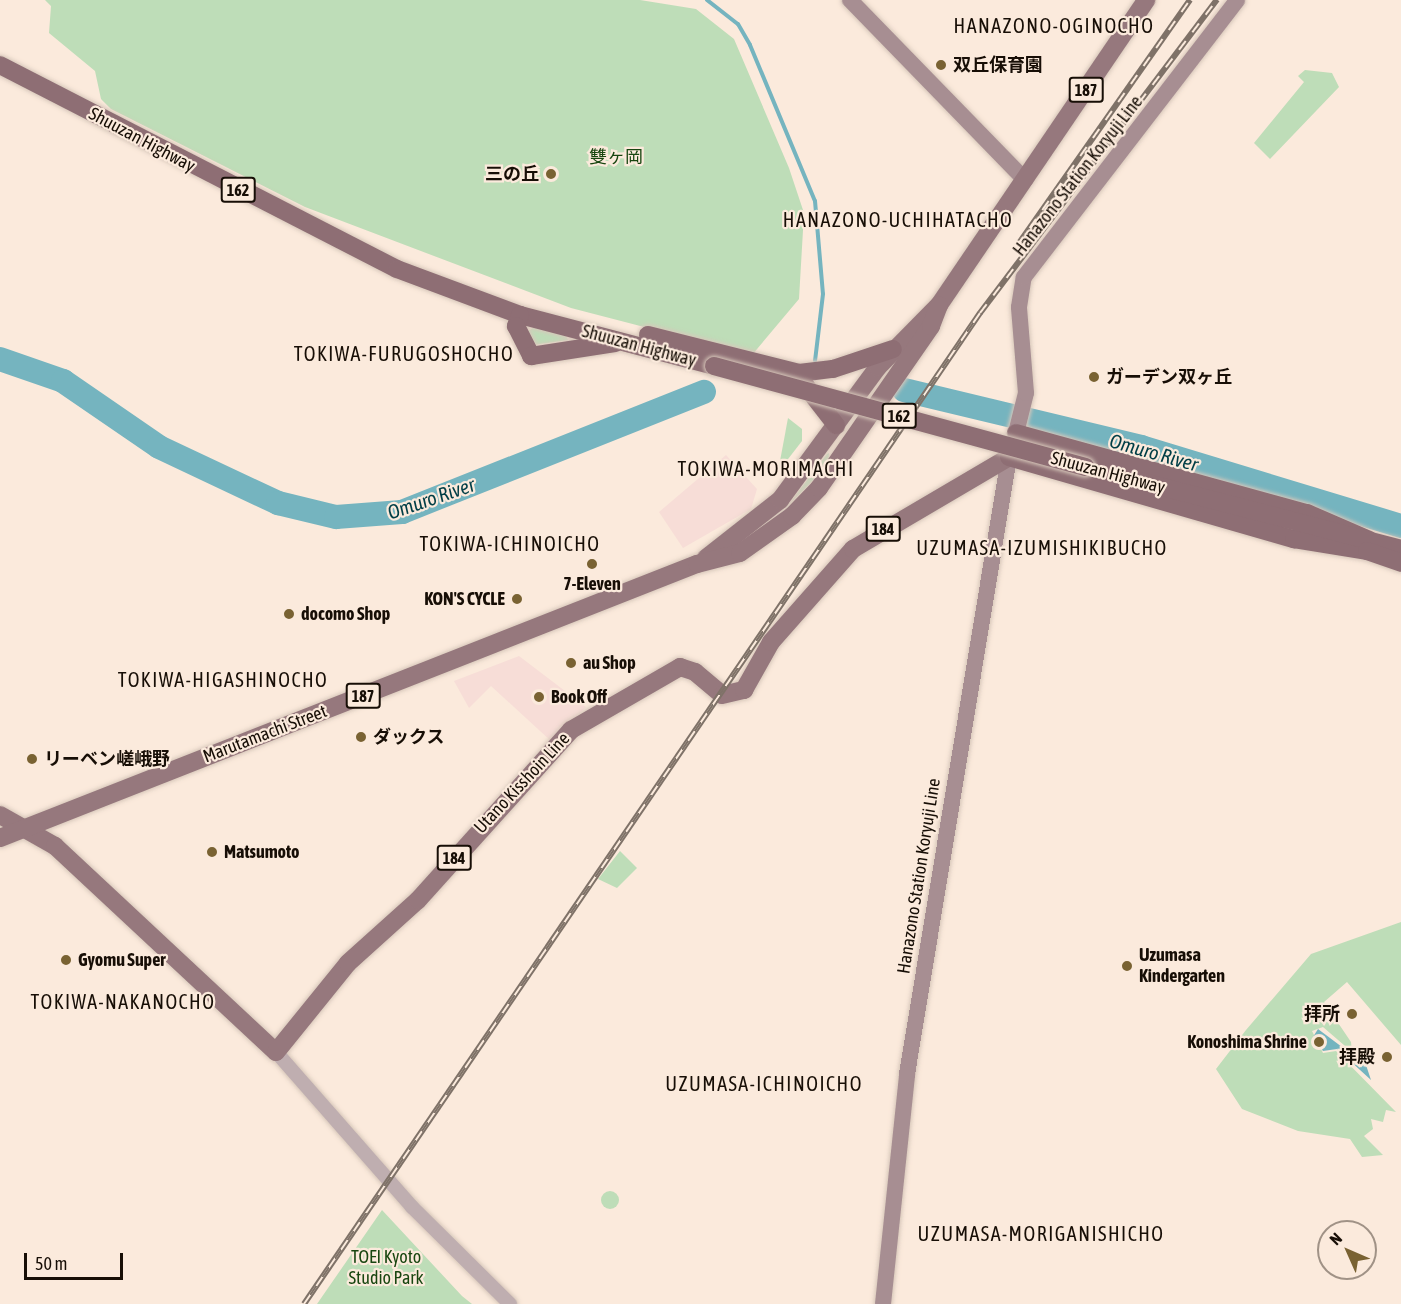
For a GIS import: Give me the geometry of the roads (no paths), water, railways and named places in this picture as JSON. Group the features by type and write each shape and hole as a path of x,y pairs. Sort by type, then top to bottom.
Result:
{"highway":[{"name":"Shuuzan Highway","path":"0,65 397,269 520,315 1316,530 1368,546 1401,563"},
{"path":"625,342 531,356 516,326 520,315 569,315 784,371 833,369 893,349"},
{"path":"784,371 809,387 836,425"},
{"path":"1017,430 1307,513 1368,546"},
{"path":"1009,457 1294,539 1368,546"},
{"name":"Shuuzan Highway","path":"1368,546 1401,549"}],"main road":[{"path":"850,0 1024,180"},
{"name":"Marutamachi Street","path":"0,838 697,564 740,553 792,516 840,460 921,341 939,304 1146,0"},
{"name":"Hanazono Station Koryuji Line","path":"1017,430 1023,405 1019,299 1024,277 1237,0"},
{"name":"Marutamachi Street","path":"697,564 780,500 893,349 939,304"},
{"path":"840,460 836,425 851,421 879,381 921,341"},
{"path":"1009,457 1017,430"},
{"name":"Hanazono Station Koryuji Line","path":"884,1304 907,1074 1009,457"},
{"name":"Utano Kisshoin Line","path":"276,1052 348,963 418,900 571,729 680,667 695,672 722,695 744,690 776,636 853,549 1009,457"},
{"path":"0,815 28,827 56,846 276,1052"}],"street":[{"path":"276,1052 411,1207 510,1304"}],"water":[{"path":"1318,1029 1366,1065 1371,1080 1337,1049 1323,1051 1313,1037"}],"waterway":[{"path":"707,0 738,24 750,45 815,201 823,294 815,361"},
{"name":"Omuro River","path":"0,359 63,381 159,447 278,503 336,517 402,512 704,392"},
{"name":"Omuro River","path":"904,390 1141,447 1401,526"}],"railway":[{"path":"1017,246 1190,0"},
{"path":"304,1304 980,313 1217,0"}],"place":[{"name":"双丘保育園","path":"941,65"},
{"name":"三の丘","path":"551,174"},
{"name":"ガーデン双ヶ丘","path":"1094,377"},
{"name":"7-Eleven","path":"592,564"},
{"name":"KON'S CYCLE","path":"517,599"},
{"name":"docomo Shop","path":"289,614"},
{"name":"au Shop","path":"571,663"},
{"name":"Book Off","path":"539,697"},
{"name":"ダックス","path":"361,737"},
{"name":"リーベン嵯峨野","path":"32,759"},
{"name":"Matsumoto","path":"212,852"},
{"name":"Gyomu Super","path":"66,960"},
{"name":"Uzumasa Kindergarten","path":"1127,966"},
{"name":"拝所","path":"1352,1014"},
{"name":"Konoshima Shrine","path":"1319,1042"},
{"name":"拝殿","path":"1387,1057"}],"district":[{"name":"HANAZONO-OGINOCHO","path":"1054,25"},
{"name":"HANAZONO-UCHIHATACHO","path":"898,219"},
{"name":"TOKIWA-FURUGOSHOCHO","path":"404,353"},
{"name":"TOKIWA-MORIMACHI","path":"766,468"},
{"name":"TOKIWA-ICHINOICHO","path":"510,543"},
{"name":"UZUMASA-IZUMISHIKIBUCHO","path":"1042,547"},
{"name":"TOKIWA-HIGASHINOCHO","path":"223,679"},
{"name":"TOKIWA-NAKANOCHO","path":"123,1001"},
{"name":"UZUMASA-ICHINOICHO","path":"764,1083"},
{"name":"UZUMASA-MORIGANISHICHO","path":"1041,1233"}],"park label":[{"name":"雙ヶ岡","path":"616,157"},
{"name":"TOEI Kyoto Studio Park","path":"386,1268"}]}
